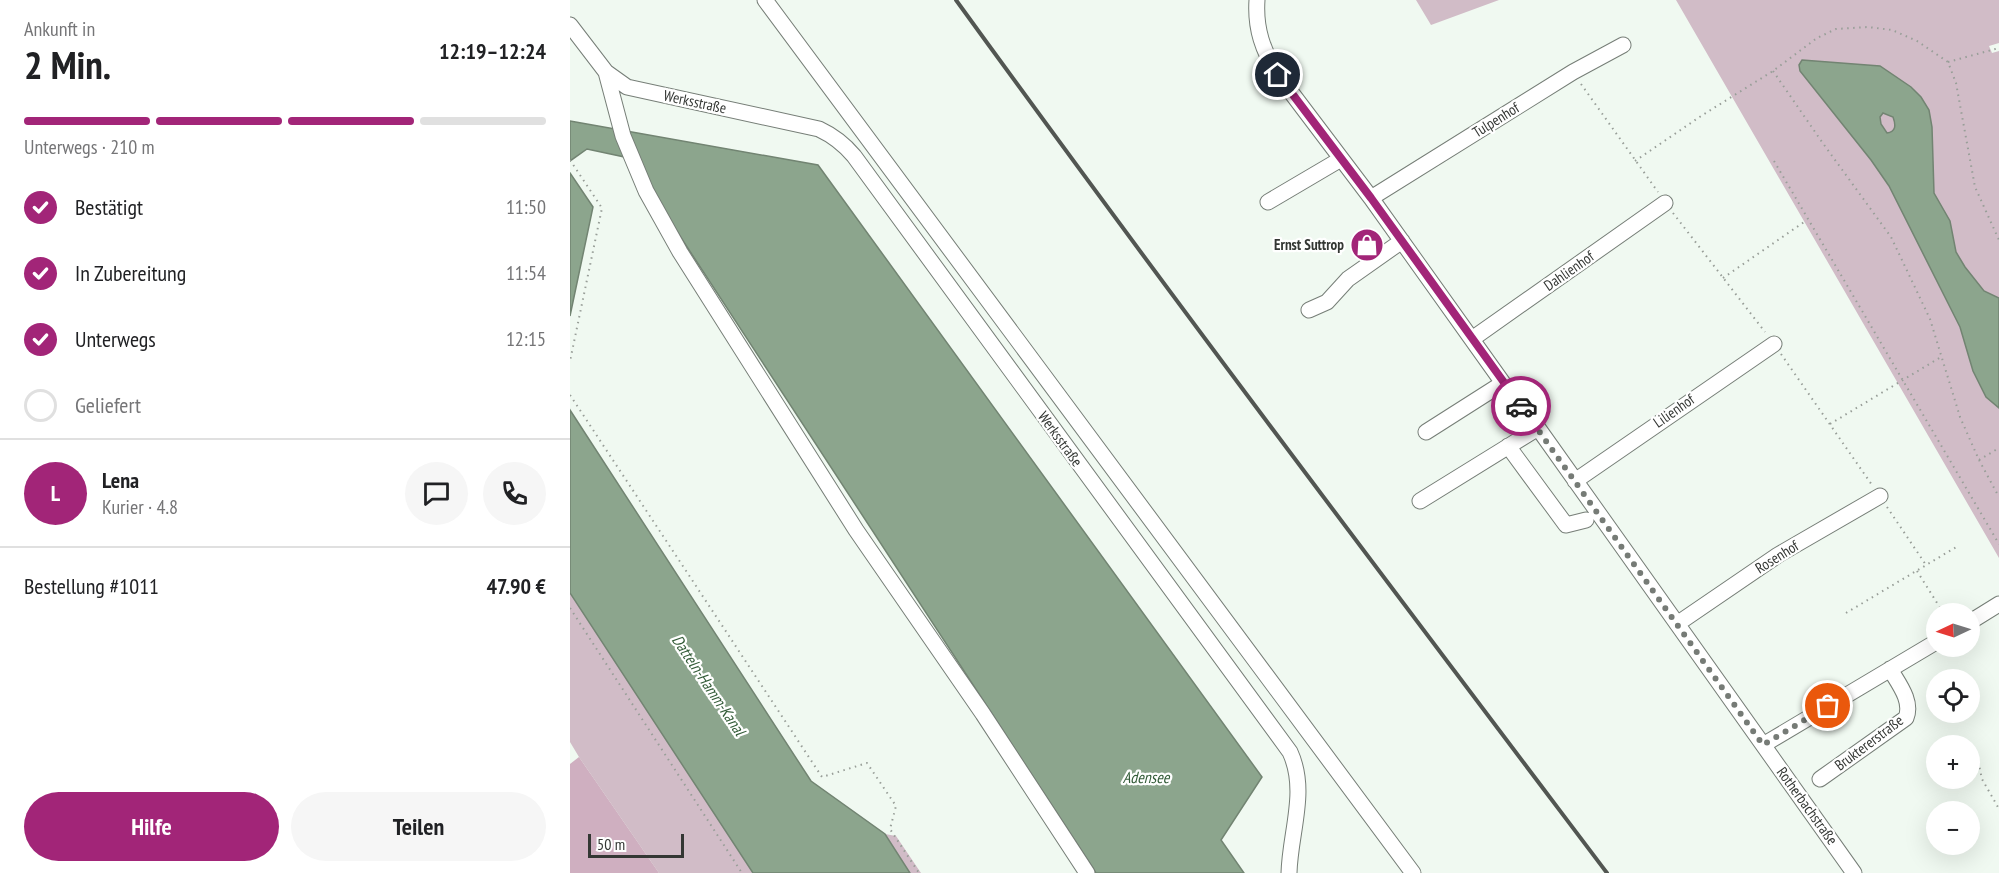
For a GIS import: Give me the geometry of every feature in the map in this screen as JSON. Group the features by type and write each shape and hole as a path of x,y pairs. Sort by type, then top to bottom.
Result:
{"street":[{"path":"765,0 1413,873"},
{"name":"Rotherbachstraße","path":"1257,0 1257,27 1266,56 1538,428 1854,873"},
{"path":"570,26 606,72 623,136 646,191 680,252 856,530 983,714 1087,873"},
{"name":"Tulpenhof","path":"1371,198 1573,72 1623,45"},
{"name":"Werksstraße","path":"606,72 627,87 819,129 832,135 849,150 1290,752 1298,774 1299,788 1289,873"},
{"path":"1268,202 1341,159"},
{"name":"Dahlienhof","path":"1472,339 1665,203"},
{"path":"1309,310 1327,302 1348,279 1402,241"},
{"name":"Lilienhof","path":"1575,480 1774,344"},
{"path":"1426,432 1503,383"},
{"path":"1420,501 1538,428"},
{"path":"1508,446 1566,525 1586,520"},
{"name":"Rosenhof","path":"1677,624 1778,555 1880,496"},
{"path":"1980,616 1999,604"},
{"path":"1763,745 1926,648"},
{"name":"Bruktererstraße","path":"1820,779 1906,718 1907,700 1890,669"}],"path":[{"path":"1635,161 1773,71 1816,38 1836,29 1868,27 1892,30 1917,41 1948,62 1956,83 1975,187 1999,240"},
{"path":"1948,62 1999,48"},
{"path":"1773,71 1891,237 1930,319 1960,417 1999,497"},
{"path":"1573,72 1665,203 1774,344 1926,565"},
{"path":"570,160 602,208 570,361"},
{"path":"1774,161 1999,544"},
{"path":"1723,278 1808,220"},
{"path":"1830,424 1942,357"},
{"path":"570,395 822,777 867,763 896,806 890,829 919,873"},
{"path":"1979,460 1999,448"},
{"path":"1846,614 1958,546"},
{"path":"1917,571 1937,603"},
{"path":"570,608 742,873"},
{"path":"1980,768 1983,780 1999,809"}],"shaded area":[{"path":"1416,0 1499,0 1431,25"},
{"path":"1676,0 1999,0 1999,43 1989,46 1992,53 1999,51 1999,558"},
{"path":"570,593 753,873 659,873 579,757 570,742"},
{"path":"579,757 659,873 570,873 570,764"},
{"path":"885,834 896,836 921,873 910,873"}],"water":[{"path":"1802,60 1880,66 1911,87 1929,110 1932,127 1934,193 1950,221 1956,252 1965,267 1984,291 1999,298 1999,408 1986,397 1973,371 1960,327 1889,186 1800,71 1799,65","holes":["1883,113 1893,117 1894,128 1887,133 1881,124 1880,117"]},
{"name":"Adensee","path":"570,121 818,165 1262,777 1221,840 1244,873 1096,873 629,158 587,149 570,161"},
{"path":"570,173 593,207 570,316"},
{"name":"Datteln-Hamm-Kanal","path":"570,410 811,781 885,834 910,873 753,873 570,593"}],"railway":[{"path":"956,0 1198,329 1607,873"}],"way so far":[{"path":"1521,406 1763,745 1828,706"}],"place":[{"name":"Ernst Suttrop","path":"1367,245"}],"route":[{"path":"1278,75 1371,198 1521,406"}]}
